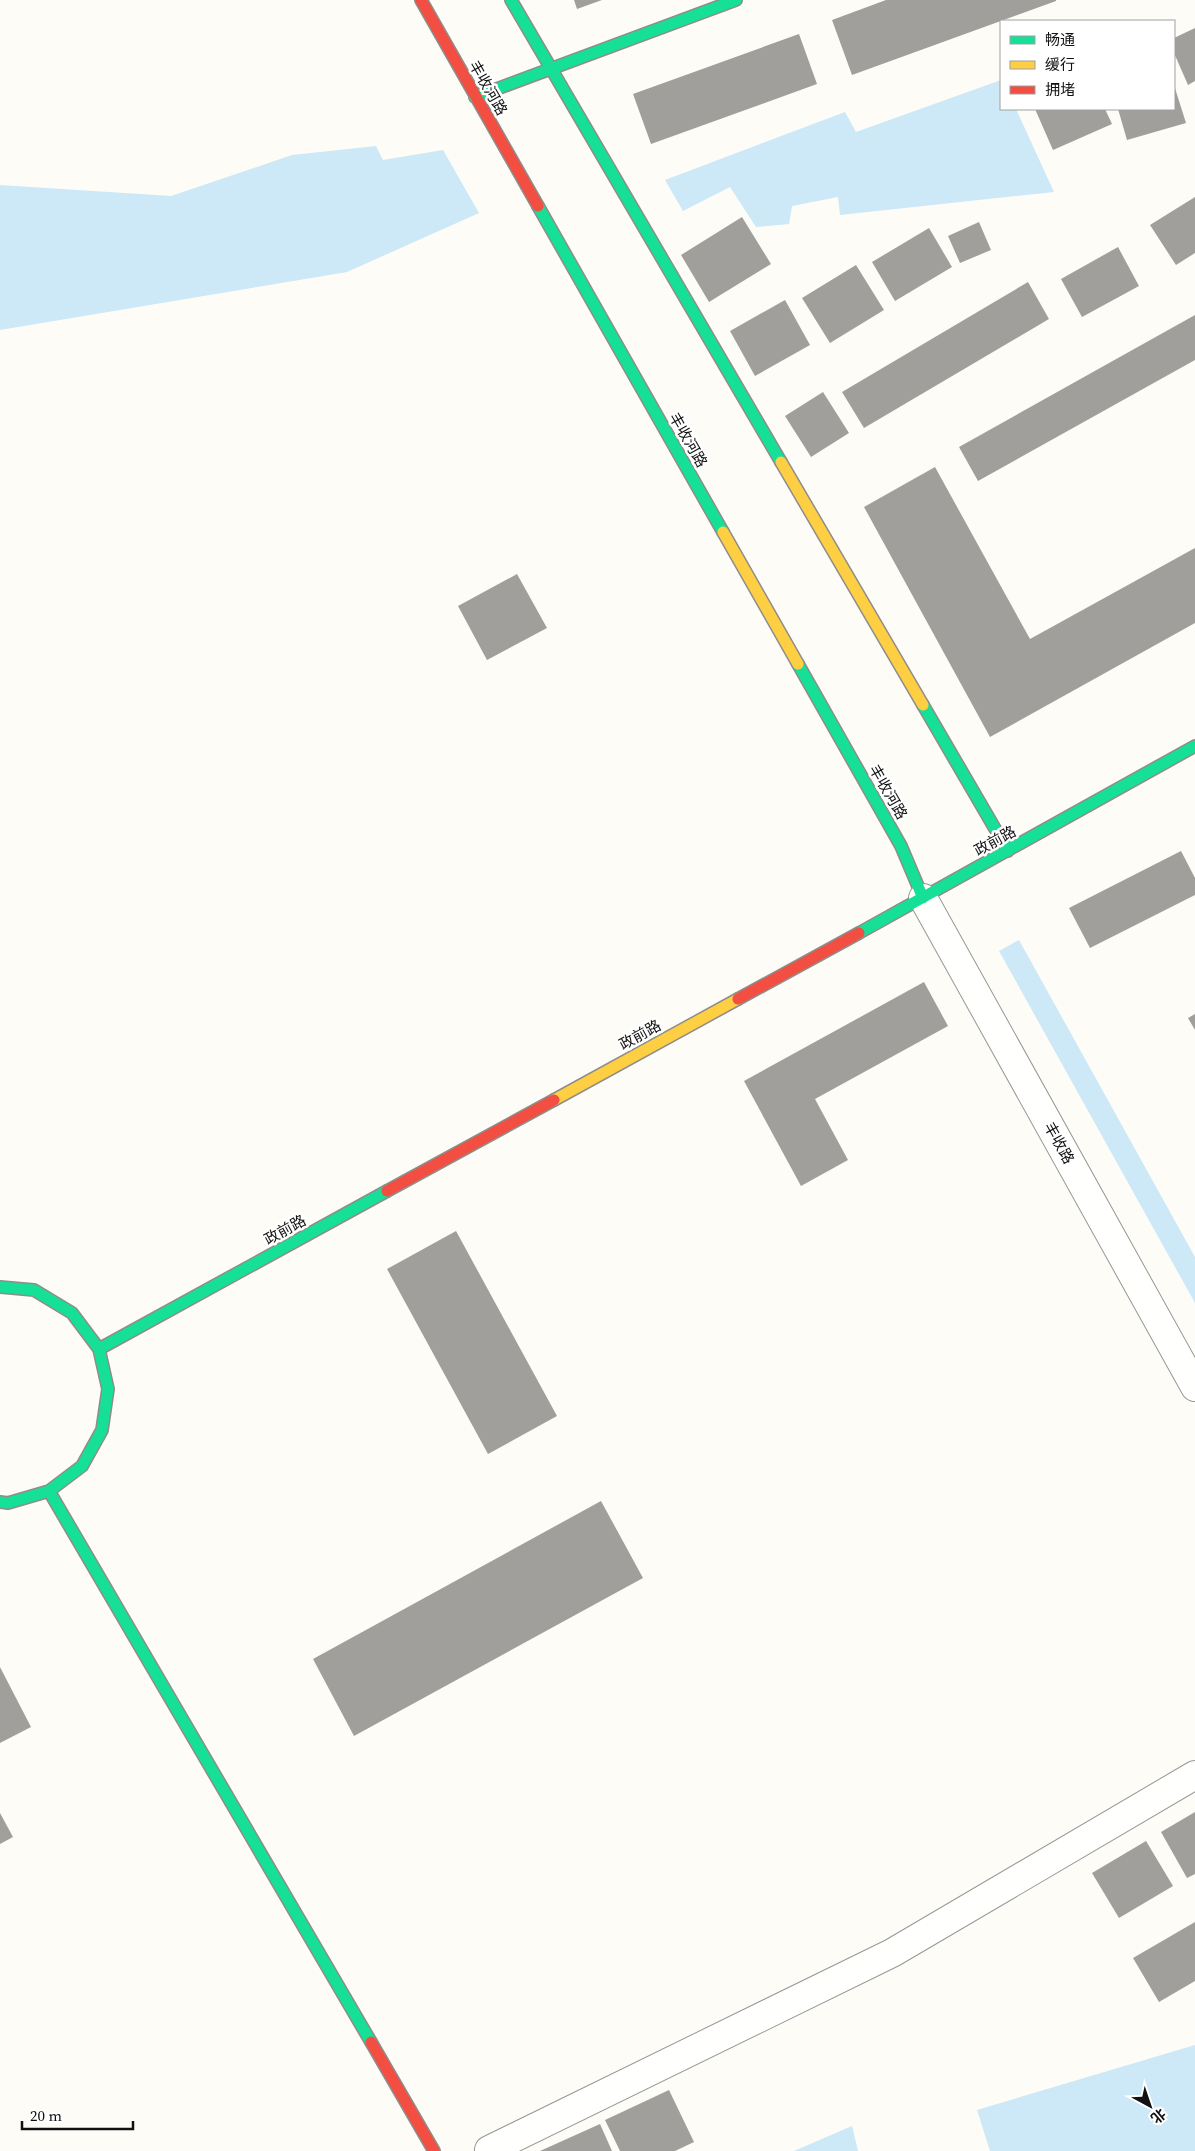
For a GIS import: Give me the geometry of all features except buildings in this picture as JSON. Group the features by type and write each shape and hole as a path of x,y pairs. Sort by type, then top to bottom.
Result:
{"street":[{"name":"丰收河路","path":"421,0 901,846 922,898"},
{"path":"511,0 1008,851"},
{"path":"475,97 736,0"},
{"name":"政前路","path":"99,1349 1008,851 1195,746"},
{"name":"丰收路","path":"922,898 1195,1388"},
{"path":"0,1287 34,1290 72,1313 99,1349 108,1389 102,1430 82,1466 49,1491 8,1503 0,1502"},
{"path":"49,1491 434,2151"},
{"path":"489,2150 892,1953 1195,1775"}],"water":[{"path":"1000,80 1000,110 1016,110 1054,192 840,215 838,197 792,206 789,224 756,227 730,187 683,211 665,180 845,112 856,132"},
{"path":"376,146 383,160 443,150 479,213 347,272 0,330 0,185 171,196 292,155"},
{"path":"1019,940 1195,1257 1195,1303 999,951"},
{"path":"1195,2045 1195,2151 990,2151 977,2110"},
{"path":"852,2126 858,2151 794,2151"}],"traffic: fast":[{"path":"511,0 781,462"},
{"path":"475,97 736,0"},
{"path":"538,206 723,532"},
{"path":"798,664 901,846 923,898"},
{"path":"923,705 1008,851"},
{"path":"859,933 1195,746"},
{"path":"99,1349 387,1191"},
{"path":"0,1287 34,1290 72,1313 99,1349 108,1389 102,1430 82,1466 49,1491 8,1503 0,1502"},
{"path":"49,1491 371,2042"}],"traffic: slow":[{"path":"781,462 923,705"},
{"path":"723,532 798,664"},
{"path":"554,1100 738,999"}],"traffic: jam":[{"path":"421,0 538,206"},
{"path":"738,999 859,933"},
{"path":"387,1191 554,1100"},
{"path":"371,2042 434,2151"}]}
